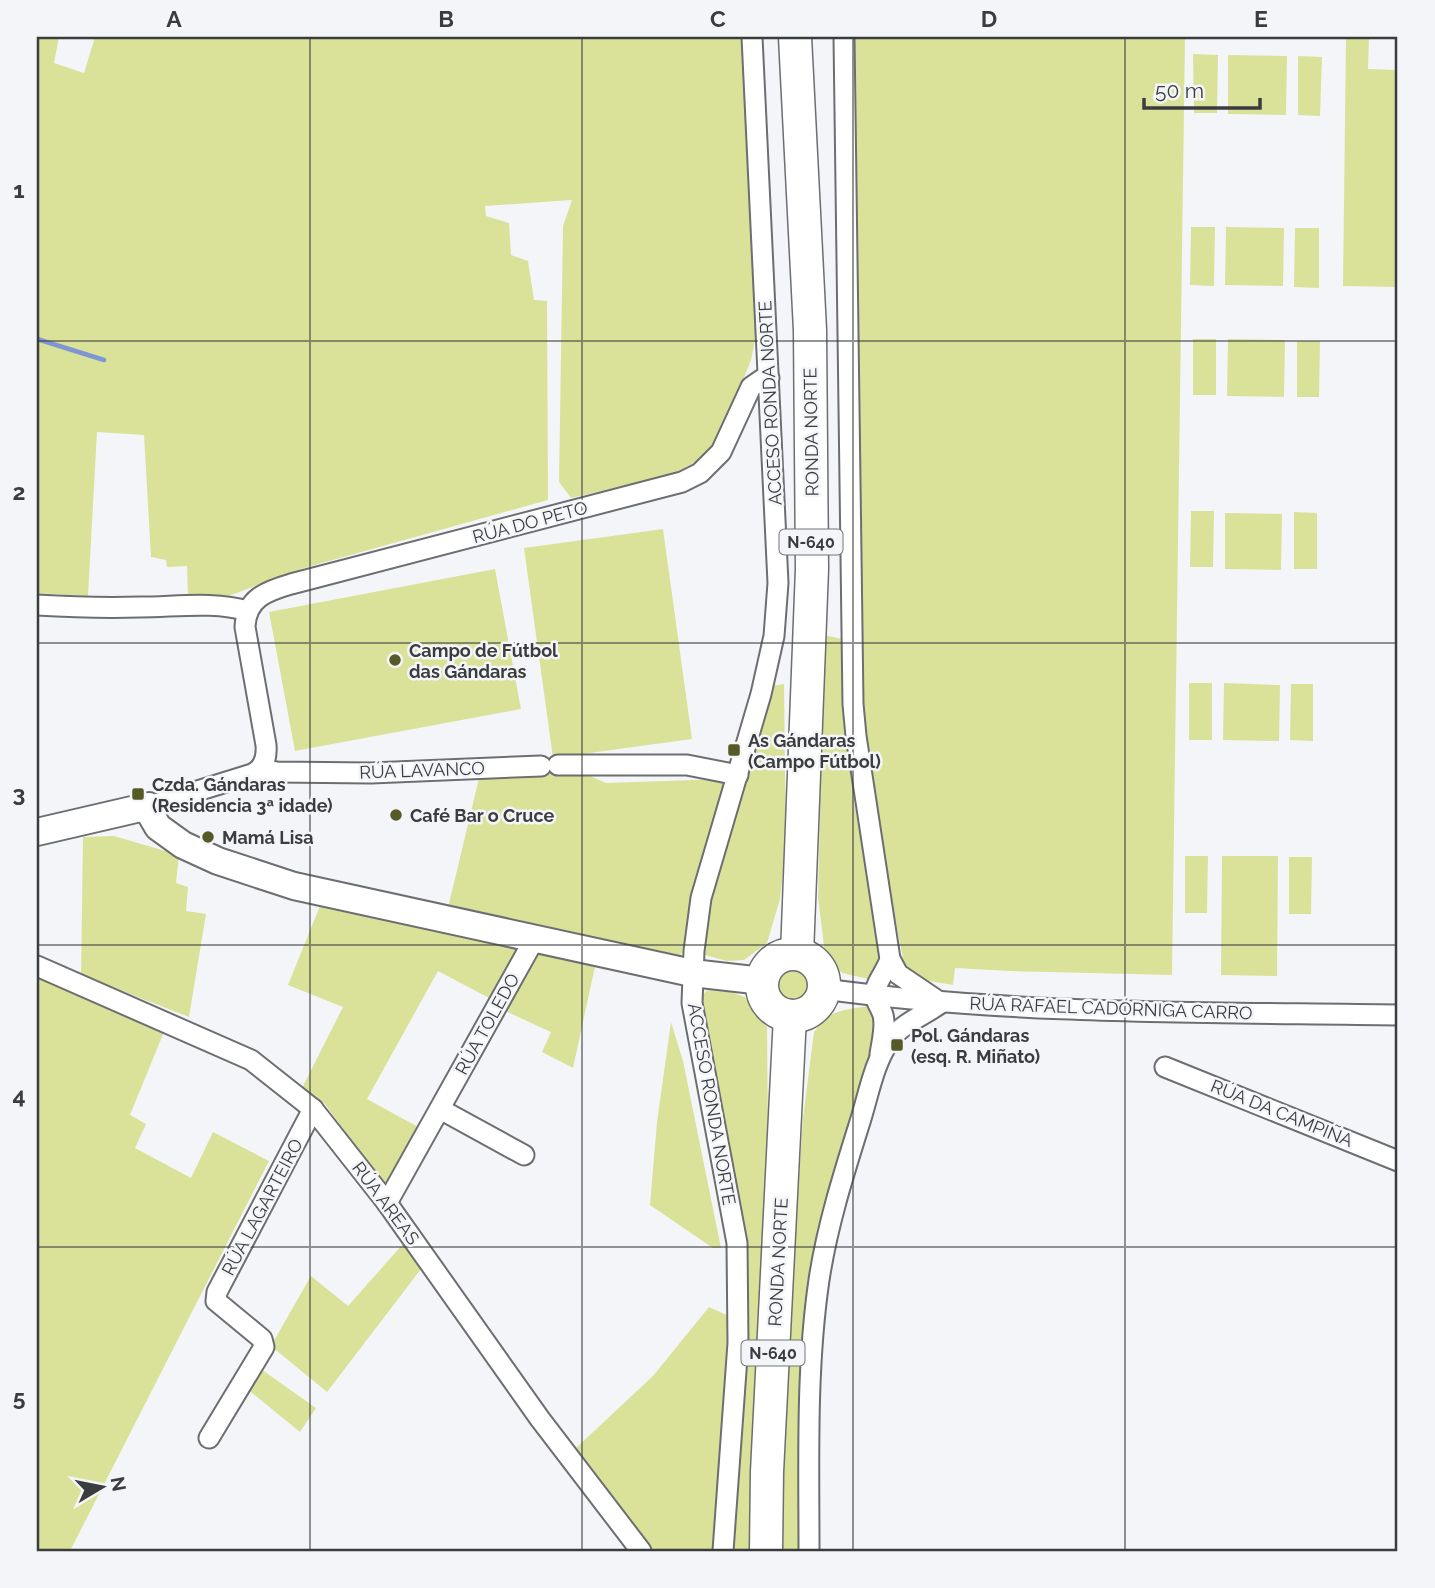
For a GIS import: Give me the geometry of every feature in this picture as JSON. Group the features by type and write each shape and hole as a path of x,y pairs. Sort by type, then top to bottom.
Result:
{"highway":[{"name":"RONDA NORTE","path":"795,37 810,330 812,556 797,954"},
{"path":"788,954 797,954 815,962 824,980 824,989 816,1006 808,1012 790,1016 772,1007 763,990 763,981 771,963 788,954"},
{"name":"RONDA NORTE","path":"766,1551 767,1472 790,1016"}],"main road":[{"path":"37,832 149,806 154,821 166,834 195,851 294,886 692,973 763,981"}],"street":[{"name":"ACCESO RONDA NORTE","path":"723,1551 738,1343 737,1243 692,1003 692,973 701,898 764,682 774,636 778,583 752,37"},
{"path":"844,37 853,705 856,736 890,959 898,974 941,1003 915,1018 890,1039 878,1064"},
{"name":"RÚA DO PETO","path":"248,611 260,595 282,586 682,482 700,473 721,452 751,387 769,378"},
{"path":"37,605 105,608 201,606 248,611 245,618 245,639 266,752 259,770 149,806"},
{"name":"RÚA LAVANCO","path":"259,770 371,773 550,765 687,765 738,775"},
{"name":"RÚA TOLEDO","path":"387,1203 535,939"},
{"path":"809,1551 812,1351 819,1279 831,1219 878,1064 884,1026 883,1015 875,996 890,959"},
{"name":"RÚA AREAS","path":"37,966 251,1060 313,1109 387,1203 532,1407 641,1551"},
{"name":"RÚA RAFAEL CADÓRNIGA CARRO","path":"824,989 941,1003 1104,1010 1398,1015"},
{"name":"RÚA DA CAMPIÑA","path":"1165,1067 1398,1161"},
{"name":"RÚA LAGARTEIRO","path":"209,1438 264,1347 262,1339 216,1301 217,1292 313,1109"},
{"path":"440,1109 524,1155"}],"green space":[{"path":"37,37 59,37 54,63 84,73 95,37 743,37 758,325 751,360 720,438 699,460 671,475 571,498 559,482 563,226 572,200 485,206 486,216 509,223 511,255 528,261 534,300 547,301 548,500 304,568 226,597 188,597 187,566 167,567 166,560 151,557 144,435 97,432 88,596 37,593"},
{"path":"852,37 1185,37 1172,975 955,968 953,985 923,980 905,968 873,810 863,741"},
{"path":"1346,37 1369,37 1368,69 1398,70 1398,287 1343,286"},
{"path":"1193,54 1218,55 1217,113 1194,113"},
{"path":"1228,55 1287,56 1286,115 1228,114"},
{"path":"1298,56 1322,57 1320,116 1298,115"},
{"path":"1191,227 1215,227 1214,286 1190,285"},
{"path":"1226,227 1284,228 1283,286 1225,285"},
{"path":"1295,228 1319,228 1319,288 1294,287"},
{"path":"1193,339 1216,339 1216,395 1193,395"},
{"path":"1228,339 1285,340 1284,397 1227,396"},
{"path":"1297,341 1320,341 1319,397 1297,397"},
{"path":"1191,511 1214,511 1213,567 1190,567"},
{"path":"1294,512 1317,513 1317,569 1294,569"},
{"path":"1225,513 1282,514 1281,570 1225,569"},
{"name":"Campo de Fútbol das Gándaras","path":"663,529 692,739 553,758 524,548"},
{"name":"Campo de Fútbol das Gándaras","path":"495,569 521,709 295,751 269,612"},
{"path":"824,635 842,639 853,797 883,952 882,973 868,979 842,973 825,954 818,897"},
{"path":"1189,683 1212,683 1212,740 1189,740"},
{"path":"1224,683 1280,685 1279,741 1223,740"},
{"path":"784,684 786,846 780,899 767,943 744,960 727,961 705,955 704,921 771,686"},
{"path":"1291,684 1313,684 1313,741 1290,740"},
{"path":"579,771 606,783 723,779 726,785 680,959 447,912 480,774"},
{"path":"114,836 179,855 176,883 188,887 186,911 206,914 189,1017 81,975 83,837"},
{"path":"1185,856 1208,856 1207,913 1185,913"},
{"path":"1222,856 1278,856 1277,976 1221,975"},
{"path":"1289,857 1312,857 1311,914 1289,914"},
{"path":"322,901 519,941 520,950 491,999 438,971 367,1099 420,1128 389,1184 380,1180 325,1104 302,1088 343,1007 288,985"},
{"path":"538,949 596,962 573,1068 542,1052 551,1032 505,1011"},
{"path":"793,967 806,972 811,985 806,998 793,1003 780,998 775,985 780,972"},
{"path":"37,975 166,1027 130,1115 146,1124 135,1148 191,1178 213,1132 269,1161 70,1551 37,1551"},
{"path":"721,988 747,998 767,1027 768,1135 749,1518 751,1551 731,1551 743,1367 699,1000 706,991"},
{"path":"868,1006 875,1011 881,1030 821,1219 809,1279 803,1384 799,1551 780,1551 785,1392 797,1206 803,1118 814,1032 826,1016"},
{"path":"671,1022 683,1061 721,1248 713,1248 650,1205 657,1122"},
{"path":"403,1244 421,1269 327,1392 271,1346 311,1276 348,1306"},
{"path":"709,1307 729,1316 716,1551 654,1551 576,1448 653,1376"},
{"path":"258,1367 316,1408 300,1432 246,1388"}],"waterway":[{"path":"37,339 104,360"}],"place":[{"name":"Campo de Fútbol das Gándaras","path":"395,660"},
{"name":"As Gándaras (Campo Fútbol)","path":"734,750"},
{"name":"Czda. Gándaras (Residencia 3ª idade)","path":"138,794"},
{"name":"Café Bar o Cruce","path":"396,815"},
{"name":"Mamá Lisa","path":"208,837"},
{"name":"Pol. Gándaras (esq. R. Miñato)","path":"897,1045"}]}
